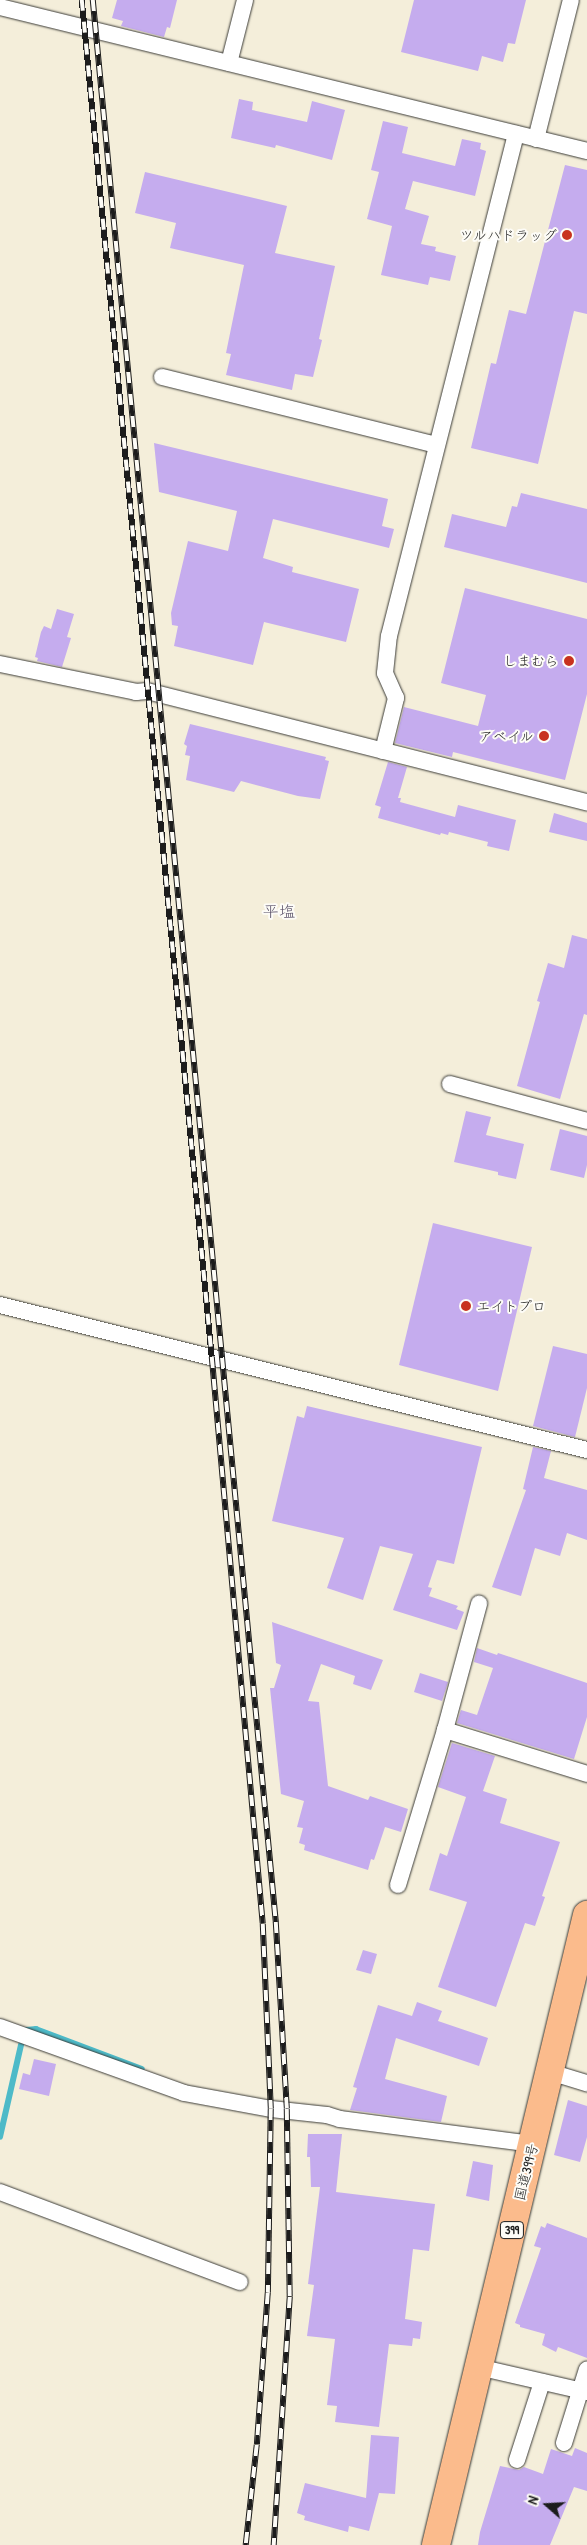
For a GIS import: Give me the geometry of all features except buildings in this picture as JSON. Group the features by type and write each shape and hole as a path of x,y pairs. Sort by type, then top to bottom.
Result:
{"highway":[{"name":"国道399号","path":"436,2545 587,1915"}],"street":[{"path":"229,63 245,0"},
{"path":"536,139 571,0"},
{"path":"0,7 587,152"},
{"path":"383,751 396,698 385,673 385,657 436,446 516,134"},
{"path":"162,377 436,446"},
{"path":"0,664 136,692 147,691 587,802"},
{"path":"450,1084 587,1121"},
{"path":"0,1305 587,1450"},
{"path":"398,1885 445,1730 479,1604"},
{"path":"445,1730 587,1774"},
{"path":"0,2027 184,2093 271,2109 533,2144"},
{"path":"550,2072 587,2083"},
{"path":"0,2192 240,2282"},
{"path":"478,2367 584,2392"},
{"path":"564,2443 584,2392 587,2369"},
{"path":"517,2460 542,2382"}],"waterway":[{"path":"27,2030 36,2029 142,2069"},
{"path":"0,2137 21,2045"}],"railway":[{"path":"82,0 212,1357 263,1924 271,2109 268,2293 257,2445 246,2545"},
{"path":"93,0 276,1922 287,2109 290,2297 274,2545"}],"place":[{"name":"ツルハドラッグ","path":"567,235"},
{"name":"しまむら","path":"569,661"},
{"name":"アベイル","path":"544,736"},
{"name":"エイトプロ","path":"466,1306"}],"district":[{"name":"平塩","path":"279,911"}]}
